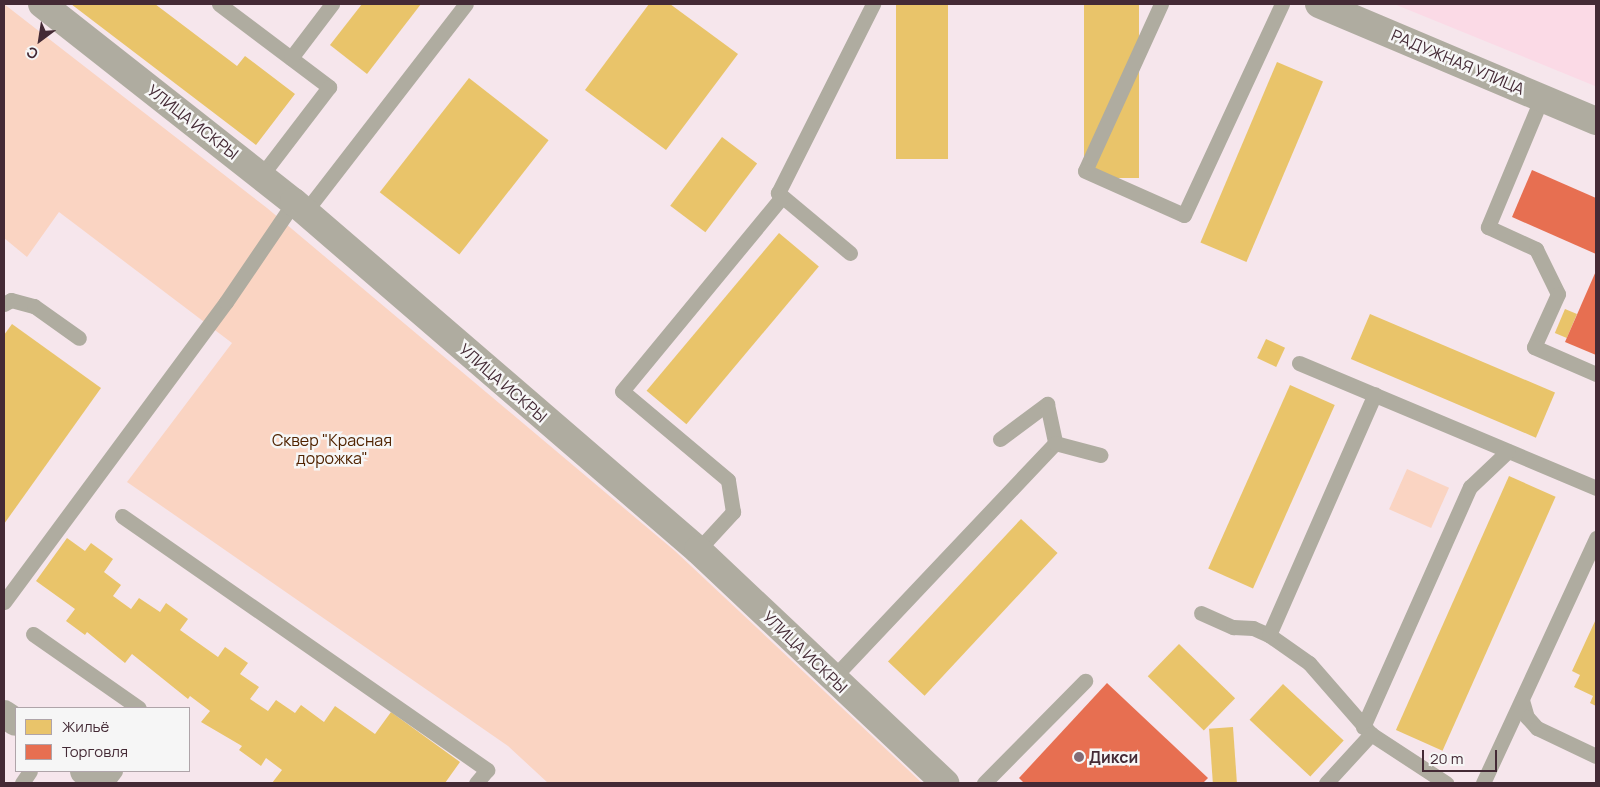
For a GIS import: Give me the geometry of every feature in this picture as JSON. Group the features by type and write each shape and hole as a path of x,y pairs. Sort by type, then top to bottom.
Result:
{"street":[{"name":"УЛИЦА ИСКРЫ","path":"42,4 299,207 698,550 945,783"},
{"name":"РАДУЖНАЯ УЛИЦА","path":"1319,4 1596,120"},
{"path":"4,714 15,721"},
{"path":"85,772 101,783"}],"lane":[{"path":"219,4 329,87 261,176"},
{"path":"291,58 332,4"},
{"path":"4,602 226,302 299,207 466,4"},
{"path":"850,253 778,193 873,4"},
{"path":"1161,4 1085,171 1184,215 1282,4"},
{"path":"1542,98 1488,227 1536,249 1558,294 1534,347 1596,374"},
{"path":"698,550 733,512 728,480 622,391 782,197"},
{"path":"4,304 11,300 34,306 79,338"},
{"path":"1299,363 1596,488"},
{"path":"1270,635 1375,394"},
{"path":"1000,439 1047,404 1055,443"},
{"path":"1055,443 1100,455"},
{"path":"833,678 1055,443"},
{"path":"1326,783 1367,731 1470,488 1508,451"},
{"path":"122,516 487,770 476,783"},
{"path":"1483,783 1596,538"},
{"path":"1201,613 1233,627 1253,628 1270,635 1309,663 1367,731 1446,783"},
{"path":"32,634 138,707"},
{"path":"984,783 1085,680"},
{"path":"1522,700 1527,717 1537,728 1596,756"},
{"path":"22,783 29,772"},
{"path":"106,783 114,772"}],"shaded area":[{"path":"1394,4 1596,4 1595,86"}],"green space":[{"name":"Сквер \"Красная дорожка\"","path":"4,4 267,208 675,551 922,783 548,783 508,746 127,482 232,343 59,212 27,257 4,238"},
{"path":"1407,469 1449,488 1431,528 1389,509"}],"building: Жильё":[{"path":"71,4 155,4 237,66 245,56 295,94 256,145"},
{"path":"362,4 421,4 367,74 330,45"},
{"path":"649,4 670,4 738,54 666,150 585,90"},
{"path":"896,4 948,4 948,159 896,159"},
{"path":"1084,4 1139,4 1139,178 1084,178"},
{"path":"1277,62 1323,82 1246,262 1200,242"},
{"path":"469,78 549,140 459,254 380,192"},
{"path":"722,137 757,163 705,232 670,206"},
{"path":"779,233 819,266 686,424 647,391"},
{"path":"1565,309 1577,314 1567,338 1555,333"},
{"path":"1370,314 1555,393 1536,438 1351,359"},
{"path":"12,324 101,388 4,524 4,335"},
{"path":"1266,339 1285,348 1276,367 1257,358"},
{"path":"1290,385 1335,405 1253,589 1208,569"},
{"path":"1509,476 1556,497 1443,751 1396,730"},
{"path":"1021,519 1058,553 925,696 888,662"},
{"path":"67,538 85,551 91,543 113,559 104,572 121,585 113,596 131,609 139,598 160,612 166,603 188,619 180,630 218,657 225,647 248,663 240,674 259,687 250,699 268,711 276,700 295,713 301,705 324,722 335,706 375,734 391,712 460,762 445,783 272,783 282,770 266,758 261,766 239,750 242,746 201,722 210,711 190,696 188,699 132,654 125,663 87,632 85,635 66,621 75,609 36,581"},
{"path":"1596,619 1596,706 1590,703 1593,696 1574,687 1580,675 1572,671"},
{"path":"1179,644 1235,698 1204,731 1148,676"},
{"path":"1283,684 1344,741 1310,776 1250,720"},
{"path":"1233,727 1237,783 1213,783 1209,729"}],"building: Торговля":[{"path":"1532,170 1596,198 1596,254 1512,217"},
{"path":"1596,271 1596,355 1565,342"},
{"path":"1107,683 1208,778 1203,783 1024,783 1019,778"}],"place":[{"name":"Дикси","path":"1079,757"}]}
